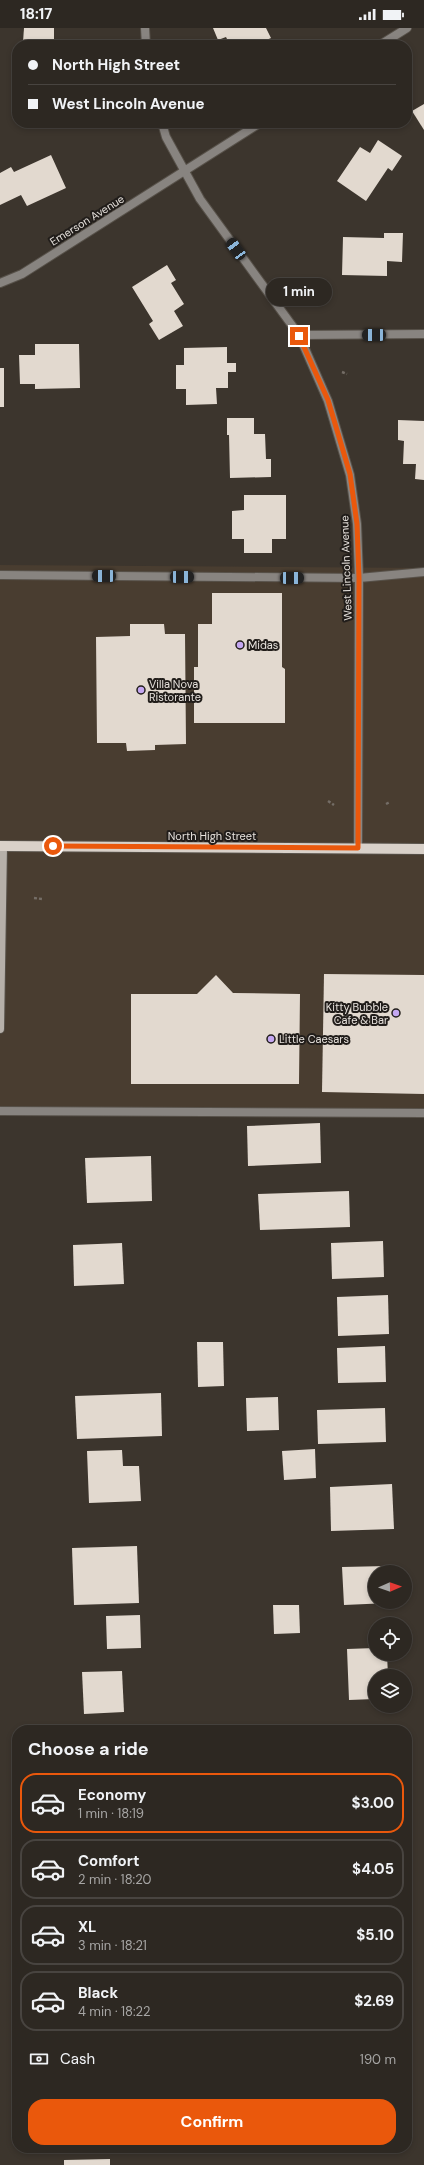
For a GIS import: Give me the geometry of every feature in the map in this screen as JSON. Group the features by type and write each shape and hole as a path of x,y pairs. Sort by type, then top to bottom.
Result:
{"main road":[{"name":"North High Street","path":"2,846 424,849"},
{"path":"0,1029 2,846"}],"street":[{"path":"145,28 146,40"},
{"path":"388,40 407,28"},
{"name":"West Lincoln Avenue","path":"163,128 166,137 200,199 299,336 328,400 350,474 357,524 359,578 358,848"},
{"name":"Emerson Avenue","path":"0,283 22,274 252,128"},
{"path":"299,336 424,334"},
{"path":"0,575 359,578 424,572"},
{"path":"0,1111 424,1113"}],"path":[{"path":"342,372 347,374"},
{"path":"328,801 334,805"},
{"path":"386,804 390,802"},
{"path":"34,898 42,899"}],"shaded area":[{"path":"0,565 424,568 424,1113 0,1111"}],"building":[{"path":"24,28 54,28 54,40 23,40"},
{"path":"213,28 266,28 271,38 266,40 228,40 226,37 218,40"},
{"path":"424,104 424,130 412,111"},
{"path":"378,140 402,156 392,171 388,168 366,201 337,181 360,147 370,153"},
{"path":"51,155 66,188 27,206 21,195 0,205 0,173 11,167 14,172"},
{"path":"384,233 403,233 402,262 387,261 387,276 342,275 343,237 384,238"},
{"path":"167,265 176,280 171,283 184,304 174,311 183,326 159,340 149,324 153,321 132,287"},
{"path":"35,344 79,344 80,388 35,389 35,384 20,384 19,355 35,355"},
{"path":"227,347 227,363 236,363 236,372 228,372 228,388 216,388 217,404 186,405 186,389 176,389 176,365 184,365 184,348"},
{"path":"0,368 4,368 4,407 0,407"},
{"path":"227,418 254,418 254,434 265,434 266,459 271,459 271,477 230,478"},
{"path":"398,420 424,421 424,480 415,479 416,464 403,464 404,441 398,440"},
{"path":"244,495 286,495 286,539 272,539 272,553 244,553 244,539 232,539 232,511 244,510"},
{"name":"Midas","path":"212,593 282,593 282,667 285,669 285,723 194,723 194,667 198,667 198,624 212,624"},
{"name":"Villa Nova Ristorante","path":"130,624 164,624 165,634 185,634 186,744 155,745 155,750 127,751 126,743 97,743 96,637 130,636"},
{"path":"324,974 424,975 424,1094 322,1092"},
{"path":"216,975 233,993 300,994 299,1084 131,1084 131,994 197,994"},
{"path":"320,1123 321,1163 248,1166 247,1126"},
{"path":"151,1156 152,1201 87,1203 85,1158"},
{"path":"349,1191 350,1227 260,1230 258,1194"},
{"path":"383,1241 384,1277 332,1279 331,1243"},
{"path":"122,1243 124,1284 74,1286 73,1245"},
{"path":"388,1295 389,1334 338,1336 337,1297"},
{"path":"197,1342 223,1342 224,1386 198,1387"},
{"path":"385,1346 386,1382 338,1383 337,1348"},
{"path":"161,1393 162,1436 77,1439 75,1396"},
{"path":"278,1397 279,1430 247,1431 246,1398"},
{"path":"385,1408 386,1442 318,1444 317,1410"},
{"path":"315,1449 316,1478 284,1480 282,1451"},
{"path":"122,1450 123,1466 139,1466 141,1501 89,1503 87,1451"},
{"path":"392,1484 394,1529 331,1531 330,1487"},
{"path":"137,1546 139,1603 74,1605 72,1548"},
{"path":"368,1566 368,1604 344,1605 342,1567"},
{"path":"273,1605 299,1605 300,1633 274,1634"},
{"path":"140,1615 141,1648 107,1649 106,1616"},
{"path":"368,1648 368,1661 387,1661 388,1669 368,1669 368,1699 349,1700 347,1649"},
{"path":"122,1671 124,1712 84,1714 82,1672"},
{"path":"332,1724 363,1724 363,1725"},
{"path":"110,2159 110,2165 64,2165 64,2160"}],"place":[{"name":"Midas","path":"240,645"},
{"name":"Villa Nova Ristorante","path":"141,690"},
{"name":"Kitty Bubble Cafe & Bar","path":"396,1013"},
{"name":"Little Caesars","path":"271,1039"}],"route":[{"path":"53,846 358,848 359,578 357,524 350,474 328,400 299,336"}]}
